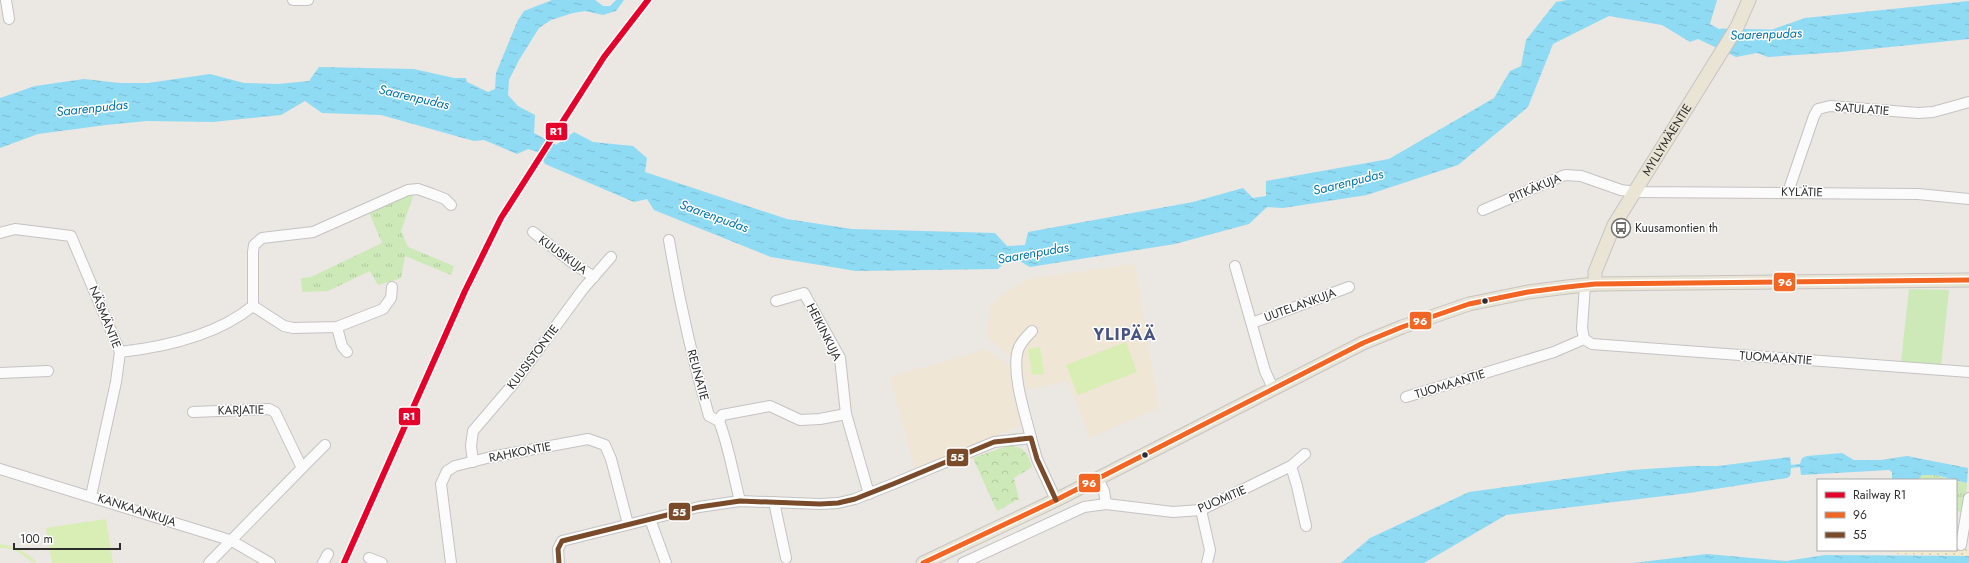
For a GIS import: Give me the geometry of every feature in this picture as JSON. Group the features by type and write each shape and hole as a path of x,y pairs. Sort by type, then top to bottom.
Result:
{"main road":[{"name":"MYLLYMÄENTIE","path":"1590,285 1611,232 1714,62 1737,27 1749,0"},
{"path":"923,563 1056,500 1363,343 1439,314 1497,298 1590,285 1969,280"}],"street":[{"path":"6,0 9,19"},
{"path":"293,0 308,0"},
{"name":"SATULATIE","path":"1788,192 1814,116 1818,109 1830,106 1918,113 1933,112 1969,102"},
{"name":"PITKÄKUJA","path":"1483,210 1565,175 1581,176 1622,190 1635,192"},
{"path":"253,306 253,252 254,245 262,238 312,232 412,189 445,199 451,205"},
{"name":"KYLÄTIE","path":"1635,192 1918,194 1969,199"},
{"name":"NÄSMÄNTIE","path":"0,233 15,229 71,236 120,352 116,382 92,496"},
{"name":"KUUSIKUJA","path":"533,232 574,264 594,277"},
{"name":"REUNATIE","path":"669,240 675,279 692,357 709,416 719,421 729,448 732,471 740,501"},
{"name":"KUUSISTONTIE","path":"473,462 471,446 473,431 519,377 594,277 611,257"},
{"name":"UUTELANKUJA","path":"1234,266 1265,371 1273,388"},
{"path":"1584,339 1582,328 1590,285"},
{"path":"253,306 284,326 293,328 337,327 383,309 391,298 392,287"},
{"name":"UUTELANKUJA","path":"1252,323 1349,287"},
{"name":"HEIKINKUJA","path":"776,301 804,293 840,358 846,414 869,494"},
{"path":"120,352 182,342 242,315 253,306"},
{"path":"337,327 342,346 346,352"},
{"path":"1032,331 1024,338 1017,353 1018,378 1030,438 1037,459 1056,500"},
{"name":"TUOMAANTIE","path":"1406,397 1554,352 1584,339 1592,344 1659,350 1969,372"},
{"path":"0,373 48,371"},
{"path":"719,421 722,415 770,406 800,420 820,419 846,414"},
{"name":"KARJATIE","path":"193,412 269,409 275,412 302,468"},
{"path":"559,563 558,549 562,541 699,507 740,501 838,503 869,494 994,442 1030,438"},
{"name":"RAHKONTIE","path":"451,563 442,484 447,471 455,466 473,462 588,439 605,445 611,459 628,524"},
{"path":"209,563 325,445"},
{"name":"PUOMITIE","path":"963,563 1073,511 1084,508 1106,504 1173,512 1201,510 1291,466 1305,454"},
{"path":"1291,466 1306,526"},
{"name":"KANKAANKUJA","path":"0,469 92,496 232,541 270,563"},
{"path":"1098,478 1104,491 1106,504"},
{"path":"1961,545 1969,498"},
{"path":"774,502 786,558"},
{"path":"1201,510 1210,550 1207,563"},
{"path":"650,519 666,563"},
{"path":"323,563 328,554"},
{"path":"369,558 382,563"}],"shaded area":[{"path":"1135,264 1159,408 1090,438 1068,381 1027,390 1021,364 987,338 991,305 1004,293 1028,279"},
{"path":"986,349 1013,368 1024,424 915,470 890,377"}],"green space":[{"path":"414,194 401,231 408,247 454,266 451,275 405,256 401,278 378,285 370,271 328,291 302,292 301,278 311,277 382,243 369,212 407,195"},
{"path":"1909,289 1949,290 1941,366 1901,362"},
{"path":"1126,342 1137,372 1078,395 1066,365"},
{"path":"1040,347 1044,374 1032,375 1028,349"},
{"path":"1007,446 1017,447 1024,451 1032,467 1014,478 1019,499 997,511 973,458"},
{"path":"1921,475 1935,475 1949,479 1919,479"},
{"path":"1957,481 1967,483 1964,512 1957,511"},
{"path":"106,519 113,563 52,563 46,528"},
{"path":"0,544 11,546 20,550 37,563 32,562 22,554 15,551 0,548"}],"sand":[{"path":"1957,546 1969,549 1969,556 1894,554 1895,551 1957,551"}],"water":[{"path":"552,0 595,0 603,6 610,6 616,0 624,0 616,11 603,15 585,11 573,13 551,20 539,28 519,60 509,80 508,95 518,106 535,115 534,133 556,145 574,132 593,142 633,146 647,158 645,172 787,219 852,229 995,233 1007,246 1025,245 1028,232 1193,202 1243,188 1253,198 1266,196 1266,181 1389,159 1494,98 1510,71 1521,66 1526,40 1556,2 1567,0 1717,0 1710,24 1740,41 1805,18 1969,1 1969,39 1841,52 1768,57 1757,53 1736,57 1698,39 1690,42 1662,25 1609,16 1553,44 1528,107 1458,165 1367,195 1283,208 1267,207 1249,224 1175,244 1030,267 1013,259 998,269 856,271 771,257 654,210 647,199 634,202 545,164 540,153 528,149 517,154 484,140 474,141 381,115 322,113 305,101 281,115 213,122 147,121 106,125 38,134 0,148 0,98 35,86 84,79 120,83 148,83 210,74 244,83 278,84 309,81 319,67 414,69 454,78 466,78 467,82 488,92 495,89 496,73 518,20 524,11"},
{"path":"1842,453 1854,460 1881,460 1907,456 1968,468 1967,483 1957,480 1957,479 1936,475 1922,475 1919,479 1892,479 1892,472 1889,470 1801,475 1800,467 1791,468 1790,476 1787,478 1689,493 1506,515 1424,563 1341,563 1370,538 1469,492 1631,470 1718,466 1790,457 1791,465 1800,464 1802,458 1807,456"},
{"path":"1707,554 1786,561 1825,555 1969,556 1969,563 1633,563"}],"waterway":[{"name":"Saarenpudas","path":"1722,35 1769,36"}],"rail line":[{"name":"R1","path":"344,563 465,291 501,218 604,57 648,0"}],"transit line":[{"name":"96","path":"923,563 1056,500 1363,343 1402,327 1469,304 1528,292 1595,284 1969,280"},
{"name":"55","path":"559,563 558,549 562,541 699,507 740,501 820,504 838,503 855,499 994,442 1031,438 1037,459 1056,500"}],"place":[{"name":"Kuusamontien th","path":"1621,228"}],"district":[{"name":"YLIPÄÄ","path":"1125,334"}]}
